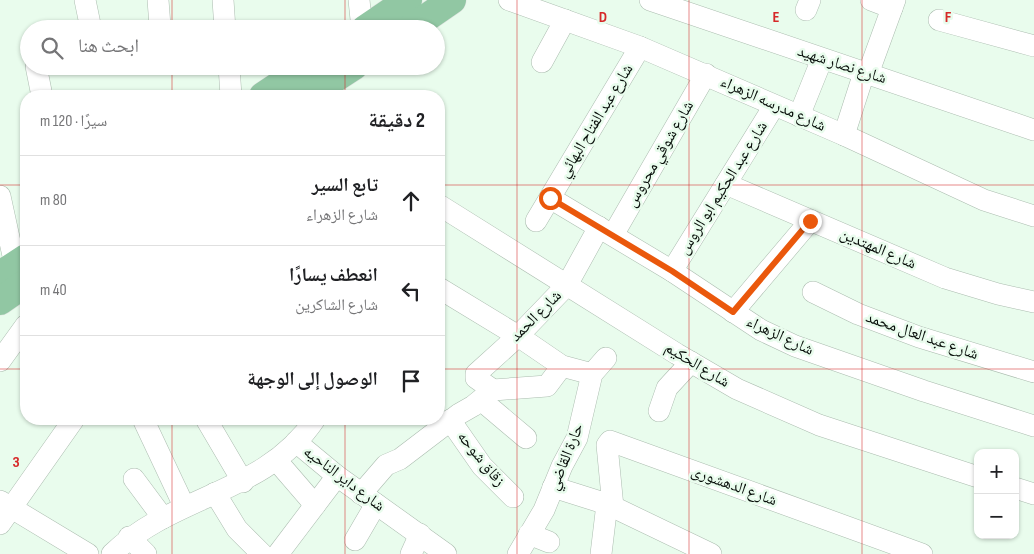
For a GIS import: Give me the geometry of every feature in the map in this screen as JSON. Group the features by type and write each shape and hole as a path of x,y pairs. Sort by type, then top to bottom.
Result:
{"main road":[{"path":"377,20 408,0"},
{"path":"423,20 452,0"},
{"path":"276,90 296,75"},
{"path":"317,90 340,75"},
{"path":"0,301 17,270"}],"street":[{"path":"85,0 89,20"},
{"path":"158,0 160,20"},
{"path":"223,0 224,20"},
{"path":"358,0 361,20"},
{"name":"شارع مدرسه الزهراء","path":"508,0 640,47 706,74 984,200 1034,216"},
{"name":"شارع نصار شهيد","path":"650,0 1034,130"},
{"path":"844,135 866,73 894,4 871,0"},
{"path":"542,62 565,20"},
{"path":"939,20 1034,46"},
{"name":"شارع عبد الفتاح البهائي","path":"536,221 640,47"},
{"path":"799,116 822,59"},
{"name":"شارع شوقي محروس","path":"606,231 706,74"},
{"path":"38,75 41,90"},
{"path":"230,75 231,90"},
{"name":"شارع عبد الحكيم ابو الروس","path":"672,271 774,106"},
{"name":"شارع المهتدين","path":"726,184 945,278 998,294 1034,302"},
{"path":"0,196 17,270"},
{"name":"شارع الزهراء","path":"550,198 672,271 761,330 795,346 924,391 1034,426"},
{"name":"شارع الحكيم","path":"445,209 690,362 737,389 819,425 974,476"},
{"path":"733,312 810,221"},
{"name":"شارع الحمد","path":"487,395 475,376 518,336 567,285 606,231"},
{"path":"445,292 518,336 562,366 592,374"},
{"name":"شارع عبد العال محمد","path":"813,292 858,314 919,337 1034,372"},
{"path":"0,361 20,333"},
{"name":"حارة القاضي","path":"518,554 544,510 577,438 592,374 606,358"},
{"path":"659,411 667,388 690,362"},
{"path":"445,420 487,395 547,386 562,366"},
{"path":"487,395 526,438"},
{"path":"69,425 4,511 88,554"},
{"path":"146,425 184,506"},
{"path":"210,425 243,482"},
{"path":"296,442 309,425"},
{"path":"355,540 368,499 386,465 400,459 439,425"},
{"name":"زقاق شوحه","path":"445,425 513,498"},
{"name":"شارع الدهشورى","path":"610,506 607,446 610,441 922,554"},
{"name":"شارع داير الناحيه","path":"112,554 129,537 162,518 184,506 243,482 277,461 296,442 337,476 446,554"},
{"path":"277,461 315,505"},
{"path":"278,554 337,476"},
{"path":"134,479 162,518"},
{"path":"553,487 610,506 711,554"},
{"path":"1019,489 1034,494"},
{"path":"215,493 253,551"},
{"path":"600,554 610,506"},
{"path":"411,554 420,534"},
{"path":"529,534 549,542"},
{"path":"129,537 146,554"}],"route":[{"path":"550,198 672,271 702,293 733,312 810,221"}]}
